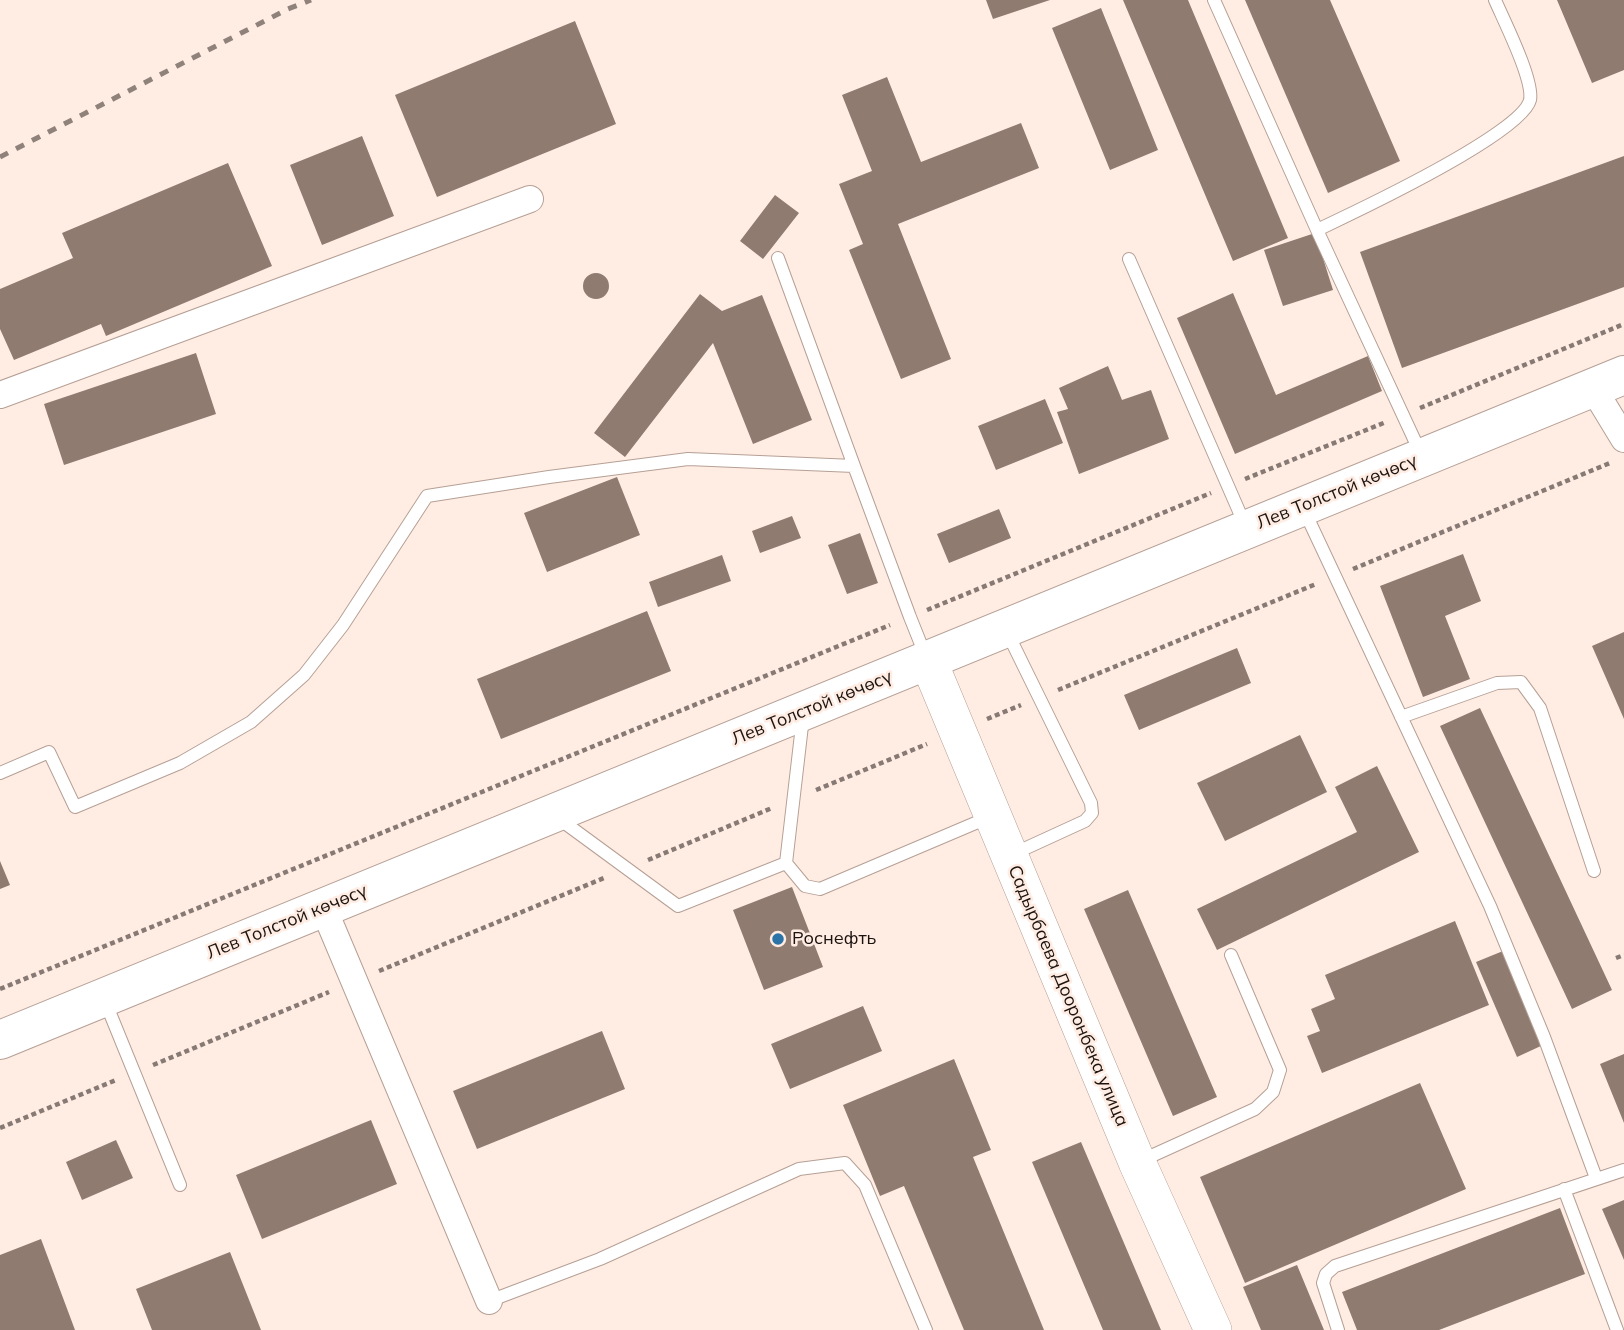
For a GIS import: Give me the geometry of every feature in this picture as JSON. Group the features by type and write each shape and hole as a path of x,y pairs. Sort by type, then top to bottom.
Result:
{"main road":[{"name":"Лев Толстой көчөсү","path":"0,1040 1609,382"},
{"name":"Садырбаева Дооронбека улица","path":"928,660 1137,1162 1213,1330"}],"street":[{"path":"0,395 530,199"},
{"path":"1609,382 1624,439"},
{"path":"323,907 489,1301"}],"lane":[{"path":"1214,0 1423,458"},
{"path":"1317,230 1396,193 1494,136 1524,112 1530,101 1530,85 1495,0"},
{"path":"778,258 909,617 928,660"},
{"path":"1129,259 1246,529"},
{"path":"0,772 50,752 75,807 180,762 251,722 304,675 343,625 428,496 688,459 854,466"},
{"path":"1303,507 1490,906 1544,1037 1596,1178"},
{"path":"1006,629 1091,803 1091,813 1085,821 1010,856"},
{"path":"1401,717 1497,683 1521,682 1540,708 1594,871"},
{"path":"804,711 786,863 805,886 820,889 993,816"},
{"path":"552,814 678,906 786,863"},
{"path":"1137,1162 1255,1109 1273,1092 1280,1070 1231,955"},
{"path":"104,997 180,1185"},
{"path":"489,1301 600,1259 799,1169 845,1163 865,1185 926,1330"},
{"path":"1338,1330 1323,1283 1326,1274 1335,1266 1624,1170"},
{"path":"1563,1189 1617,1330"}],"path":[{"path":"0,989 1624,324"},
{"path":"1616,958 1624,955"}],"building":[{"path":"986,0 1050,0 993,19"},
{"path":"1123,0 1188,0 1288,238 1233,261"},
{"path":"1245,0 1330,0 1400,161 1328,193"},
{"path":"1557,0 1624,0 1624,70 1592,83"},
{"path":"1101,8 1158,150 1110,170 1052,28"},
{"path":"575,21 616,124 437,197 395,95"},
{"path":"887,77 921,162 1021,123 1039,168 898,224 951,359 901,379 849,250 863,244 839,184 872,171 842,95"},
{"path":"362,136 394,216 322,245 290,165"},
{"path":"1624,156 1624,287 1402,368 1360,252"},
{"path":"228,163 272,266 106,336 101,324 14,360 0,329 0,289 73,258 62,233"},
{"path":"775,195 799,213 763,259 740,241"},
{"path":"1315,233 1333,290 1283,306 1264,250"},
{"path":"596,273 605,277 609,286 605,295 596,299 587,295 583,286 587,277"},
{"path":"1233,293 1276,395 1368,356 1382,391 1235,454 1177,318"},
{"path":"700,294 722,311 762,295 812,420 753,444 713,343 625,457 594,433"},
{"path":"196,353 216,414 64,465 44,404"},
{"path":"1108,366 1122,400 1151,390 1169,439 1079,474 1057,412 1068,409 1059,388"},
{"path":"1045,399 1063,443 996,470 978,426"},
{"path":"617,477 640,535 547,572 524,513"},
{"path":"999,509 1011,538 949,563 937,534"},
{"path":"792,516 801,538 760,553 752,531"},
{"path":"860,533 878,583 847,594 828,545"},
{"path":"1463,554 1481,601 1445,616 1470,679 1423,697 1380,586"},
{"path":"722,555 731,581 658,607 649,582"},
{"path":"647,611 671,671 501,739 477,679"},
{"path":"1624,632 1624,719 1592,646"},
{"path":"1237,648 1251,683 1139,730 1124,695"},
{"path":"1480,708 1612,990 1572,1009 1440,726"},
{"path":"1300,735 1327,792 1225,841 1197,783"},
{"path":"1377,766 1419,852 1217,950 1197,909 1357,832 1335,787"},
{"path":"0,861 10,885 0,889"},
{"name":"Роснефть","path":"792,887 823,967 764,990 733,910"},
{"path":"1128,890 1217,1097 1173,1116 1084,909"},
{"path":"1455,921 1489,1005 1322,1073 1307,1036 1320,1031 1311,1009 1335,999 1325,975"},
{"path":"1503,951 1543,1045 1517,1057 1476,962"},
{"path":"863,1006 882,1051 790,1089 771,1044"},
{"path":"602,1031 625,1089 477,1149 453,1091"},
{"path":"1624,1054 1624,1123 1600,1064"},
{"path":"954,1059 991,1150 973,1157 1044,1330 964,1330 904,1186 880,1196 843,1105"},
{"path":"1420,1083 1466,1189 1245,1283 1200,1177"},
{"path":"371,1120 397,1184 262,1239 236,1175"},
{"path":"116,1140 133,1178 82,1200 66,1162"},
{"path":"1081,1142 1161,1330 1103,1330 1032,1162"},
{"path":"1624,1200 1624,1260 1602,1209"},
{"path":"1560,1208 1585,1274 1439,1330 1357,1330 1342,1292"},
{"path":"41,1239 75,1330 0,1330 0,1255"},
{"path":"230,1252 261,1330 152,1330 136,1289"},
{"path":"1297,1265 1324,1330 1261,1330 1243,1287"}],"railway":[{"path":"0,157 288,9 311,0"}],"place":[{"name":"Роснефть","path":"778,939"}]}
